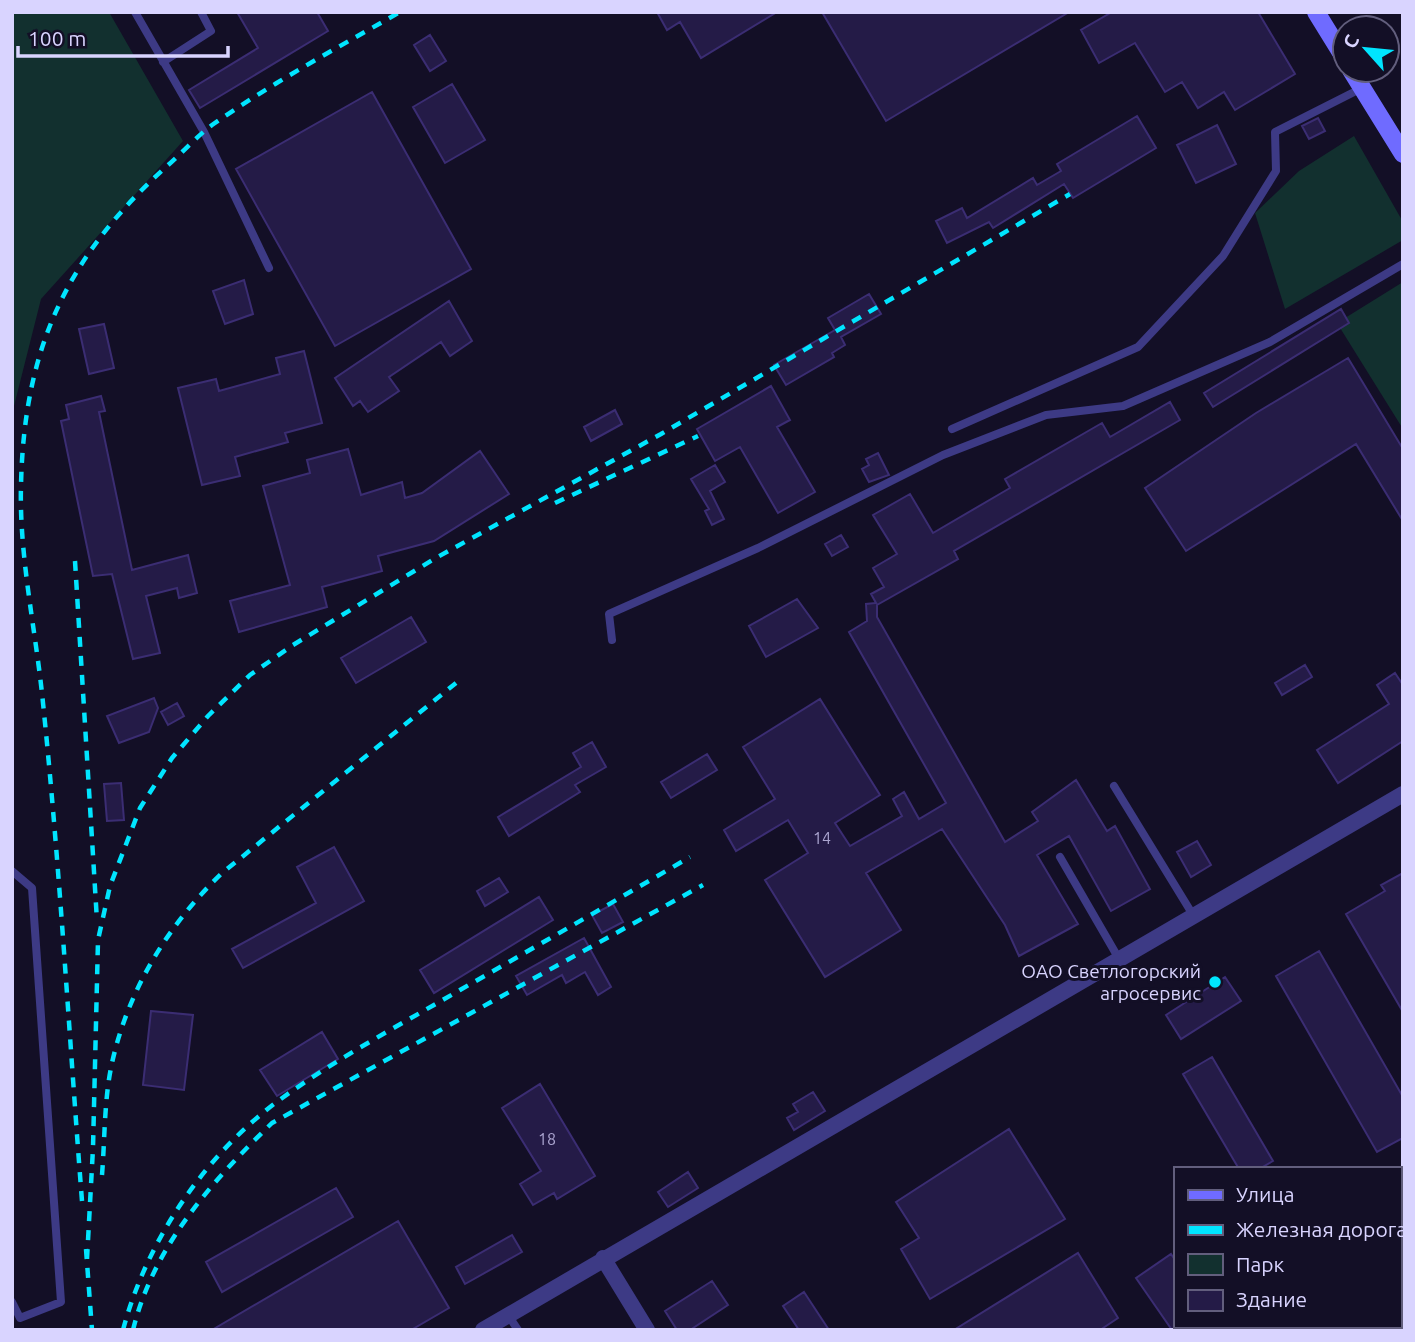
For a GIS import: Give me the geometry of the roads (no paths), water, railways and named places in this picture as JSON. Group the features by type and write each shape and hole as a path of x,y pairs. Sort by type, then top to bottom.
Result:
{"main road":[{"path":"1317,13 1331,36"},
{"path":"1360,84 1403,153"}],"street":[{"path":"484,1330 603,1258 1403,793"},
{"path":"603,1258 647,1330"}],"lane":[{"path":"135,12 204,132 269,268"},
{"path":"163,62 211,31 201,12"},
{"path":"952,429 1138,347 1223,256 1276,171 1275,132 1362,88"},
{"path":"612,640 609,614 758,548 943,455 1046,415 1123,406 1270,342 1403,264"},
{"path":"1114,786 1193,915"},
{"path":"1060,857 1119,959"},
{"path":"12,871 32,888 61,1302 20,1318 12,1302"},
{"path":"508,1315 518,1330"}],"railway":[{"path":"82,1201 49,765 21,512 24,436 31,391 42,348 57,309 77,271 102,235 132,200 195,140 212,125 258,95 400,12"},
{"path":"87,1259 93,1148 98,940 110,886 140,808 172,758 208,716 250,675 293,645 434,559 661,434 1070,194"},
{"path":"555,503 698,436"},
{"path":"75,561 97,921"},
{"path":"102,1175 107,1090 119,1036 140,985 167,937 221,874 456,683"},
{"path":"123,1330 146,1266 180,1205 223,1150 274,1104 366,1044 690,857"},
{"path":"133,1330 142,1300 170,1243 207,1192 272,1123 703,885"},
{"path":"86,1249 92,1330"}],"place":[{"name":"ОАО Светлогорский агросервис","path":"1215,982"}]}
